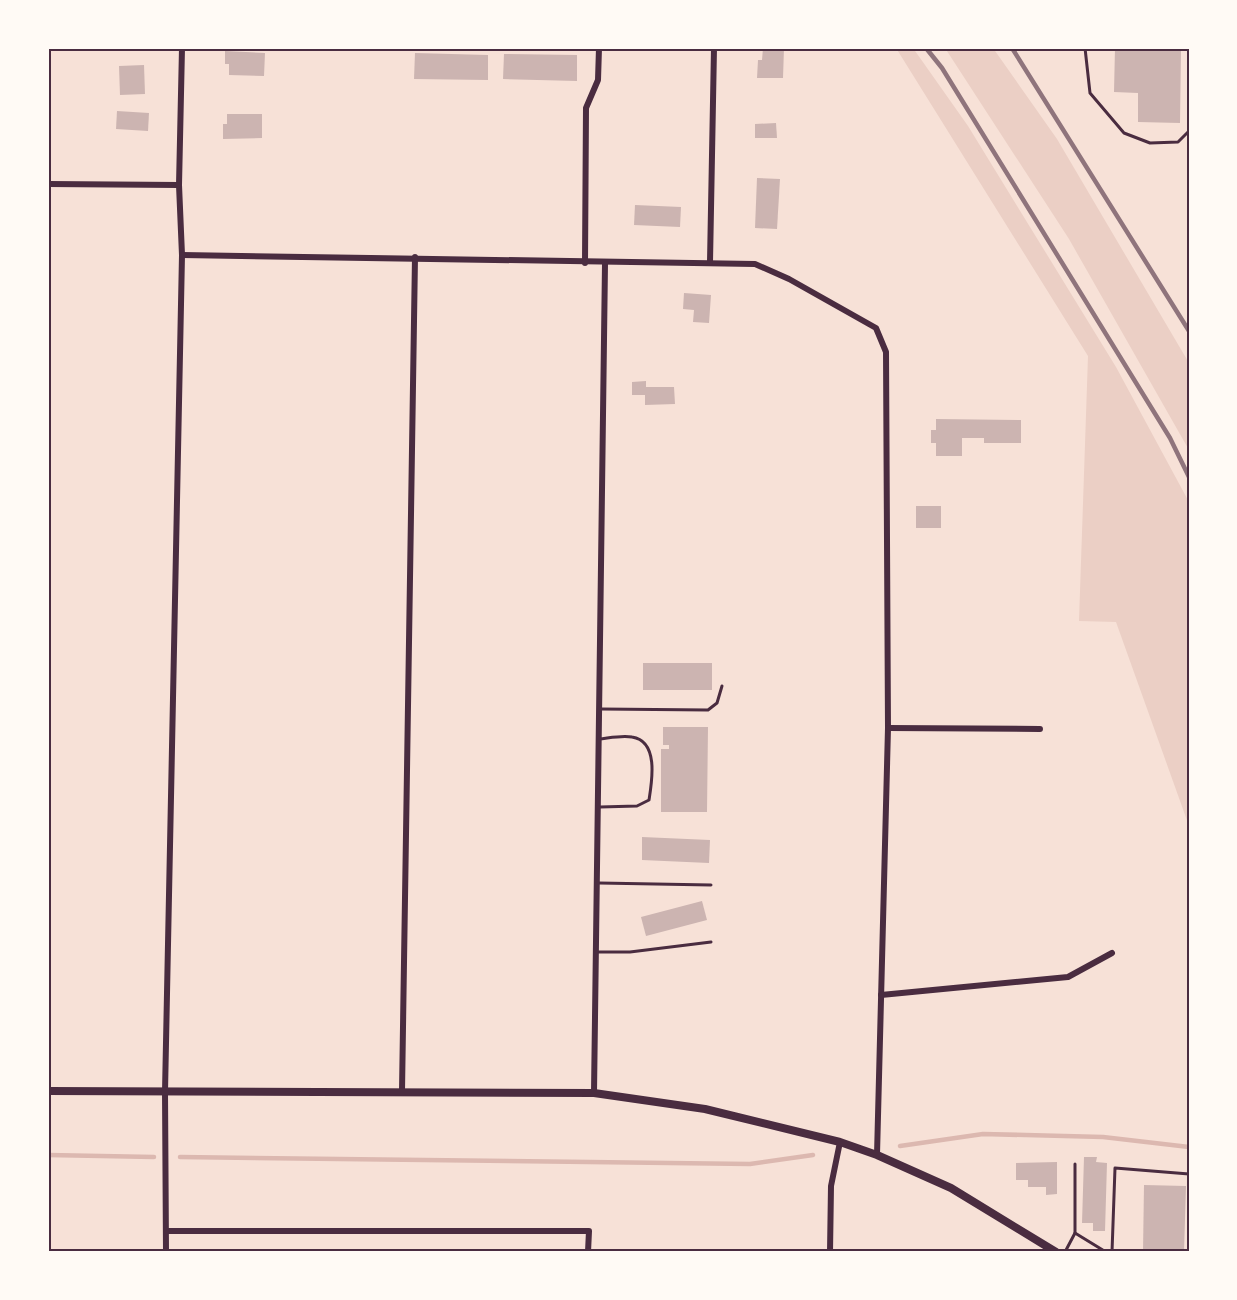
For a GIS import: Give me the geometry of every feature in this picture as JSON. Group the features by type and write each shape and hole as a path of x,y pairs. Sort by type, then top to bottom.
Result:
{"street":[{"path":"166,1252 165,1092 182,255 179,185 182,48"},
{"path":"585,263 586,108 598,80 599,48"},
{"path":"710,262 714,48"},
{"path":"48,184 179,185"},
{"path":"182,255 415,257 605,264 710,262 755,264 789,279 876,328 886,352 888,728 877,1155"},
{"path":"402,1091 415,257"},
{"path":"594,1093 605,264"},
{"path":"888,728 1040,729"},
{"path":"881,995 1068,977 1112,953"},
{"path":"48,1091 594,1093 705,1109 840,1142 877,1155 951,1188 1056,1252"},
{"path":"830,1252 831,1186 840,1142"},
{"path":"166,1231 589,1231 588,1252"}],"lane":[{"path":"1085,48 1090,93 1124,133 1150,143 1178,142 1189,131"},
{"path":"599,709 708,710 717,703 722,686"},
{"path":"598,739 633,737 644,742 650,752 652,782 649,800 643,803 621,807 598,807"},
{"path":"597,882 711,885"},
{"path":"596,952 630,952 711,942"},
{"path":"1065,1252 1075,1233 1075,1164"},
{"path":"1112,1252 1115,1168 1189,1174"},
{"path":"1075,1233 1106,1252"}],"shaded area":[{"path":"896,48 913,48 968,126 1116,367 1189,502 1189,826 1116,622 1079,621 1088,356"},
{"path":"945,48 993,48 1057,139 1189,363 1189,450 1069,239"}],"building":[{"path":"763,48 784,48 783,78 757,78 758,60 762,60"},
{"path":"1115,48 1181,48 1180,123 1138,122 1138,93 1114,92"},
{"path":"225,51 265,53 264,76 229,75 229,64 225,64"},
{"path":"415,53 488,55 488,80 414,79"},
{"path":"504,54 577,55 577,81 503,79"},
{"path":"144,65 145,94 120,95 119,66"},
{"path":"117,111 149,113 148,131 116,129"},
{"path":"227,114 262,114 262,138 223,139 223,124 227,124"},
{"path":"776,123 777,138 755,138 755,124"},
{"path":"757,178 780,179 777,229 755,228"},
{"path":"635,205 681,207 680,227 634,225"},
{"path":"684,293 711,295 709,323 693,322 694,310 683,309"},
{"path":"646,381 646,387 674,387 675,404 645,405 645,395 632,395 632,382"},
{"path":"936,419 1021,420 1021,443 984,443 984,438 962,438 962,456 936,456 936,443 931,443 931,430 936,430"},
{"path":"916,506 941,506 941,528 916,528"},
{"path":"643,663 712,663 712,690 643,690"},
{"path":"663,727 708,727 707,812 661,812 661,749 669,749 669,745 663,745"},
{"path":"642,837 710,840 709,863 642,860"},
{"path":"702,901 707,920 646,936 641,917"},
{"path":"1084,1157 1097,1157 1096,1162 1107,1163 1105,1231 1093,1231 1093,1223 1082,1223"},
{"path":"1057,1162 1057,1194 1046,1195 1046,1187 1028,1187 1028,1180 1016,1180 1016,1163"},
{"path":"1144,1185 1186,1186 1184,1252 1143,1252"}],"waterway":[{"path":"900,1146 983,1134 1103,1137 1189,1147"},
{"path":"48,1155 154,1157"},
{"path":"180,1157 750,1164 813,1155"}],"railway":[{"path":"926,48 942,68 1170,438 1189,477"},
{"path":"1012,48 1189,331"}]}
